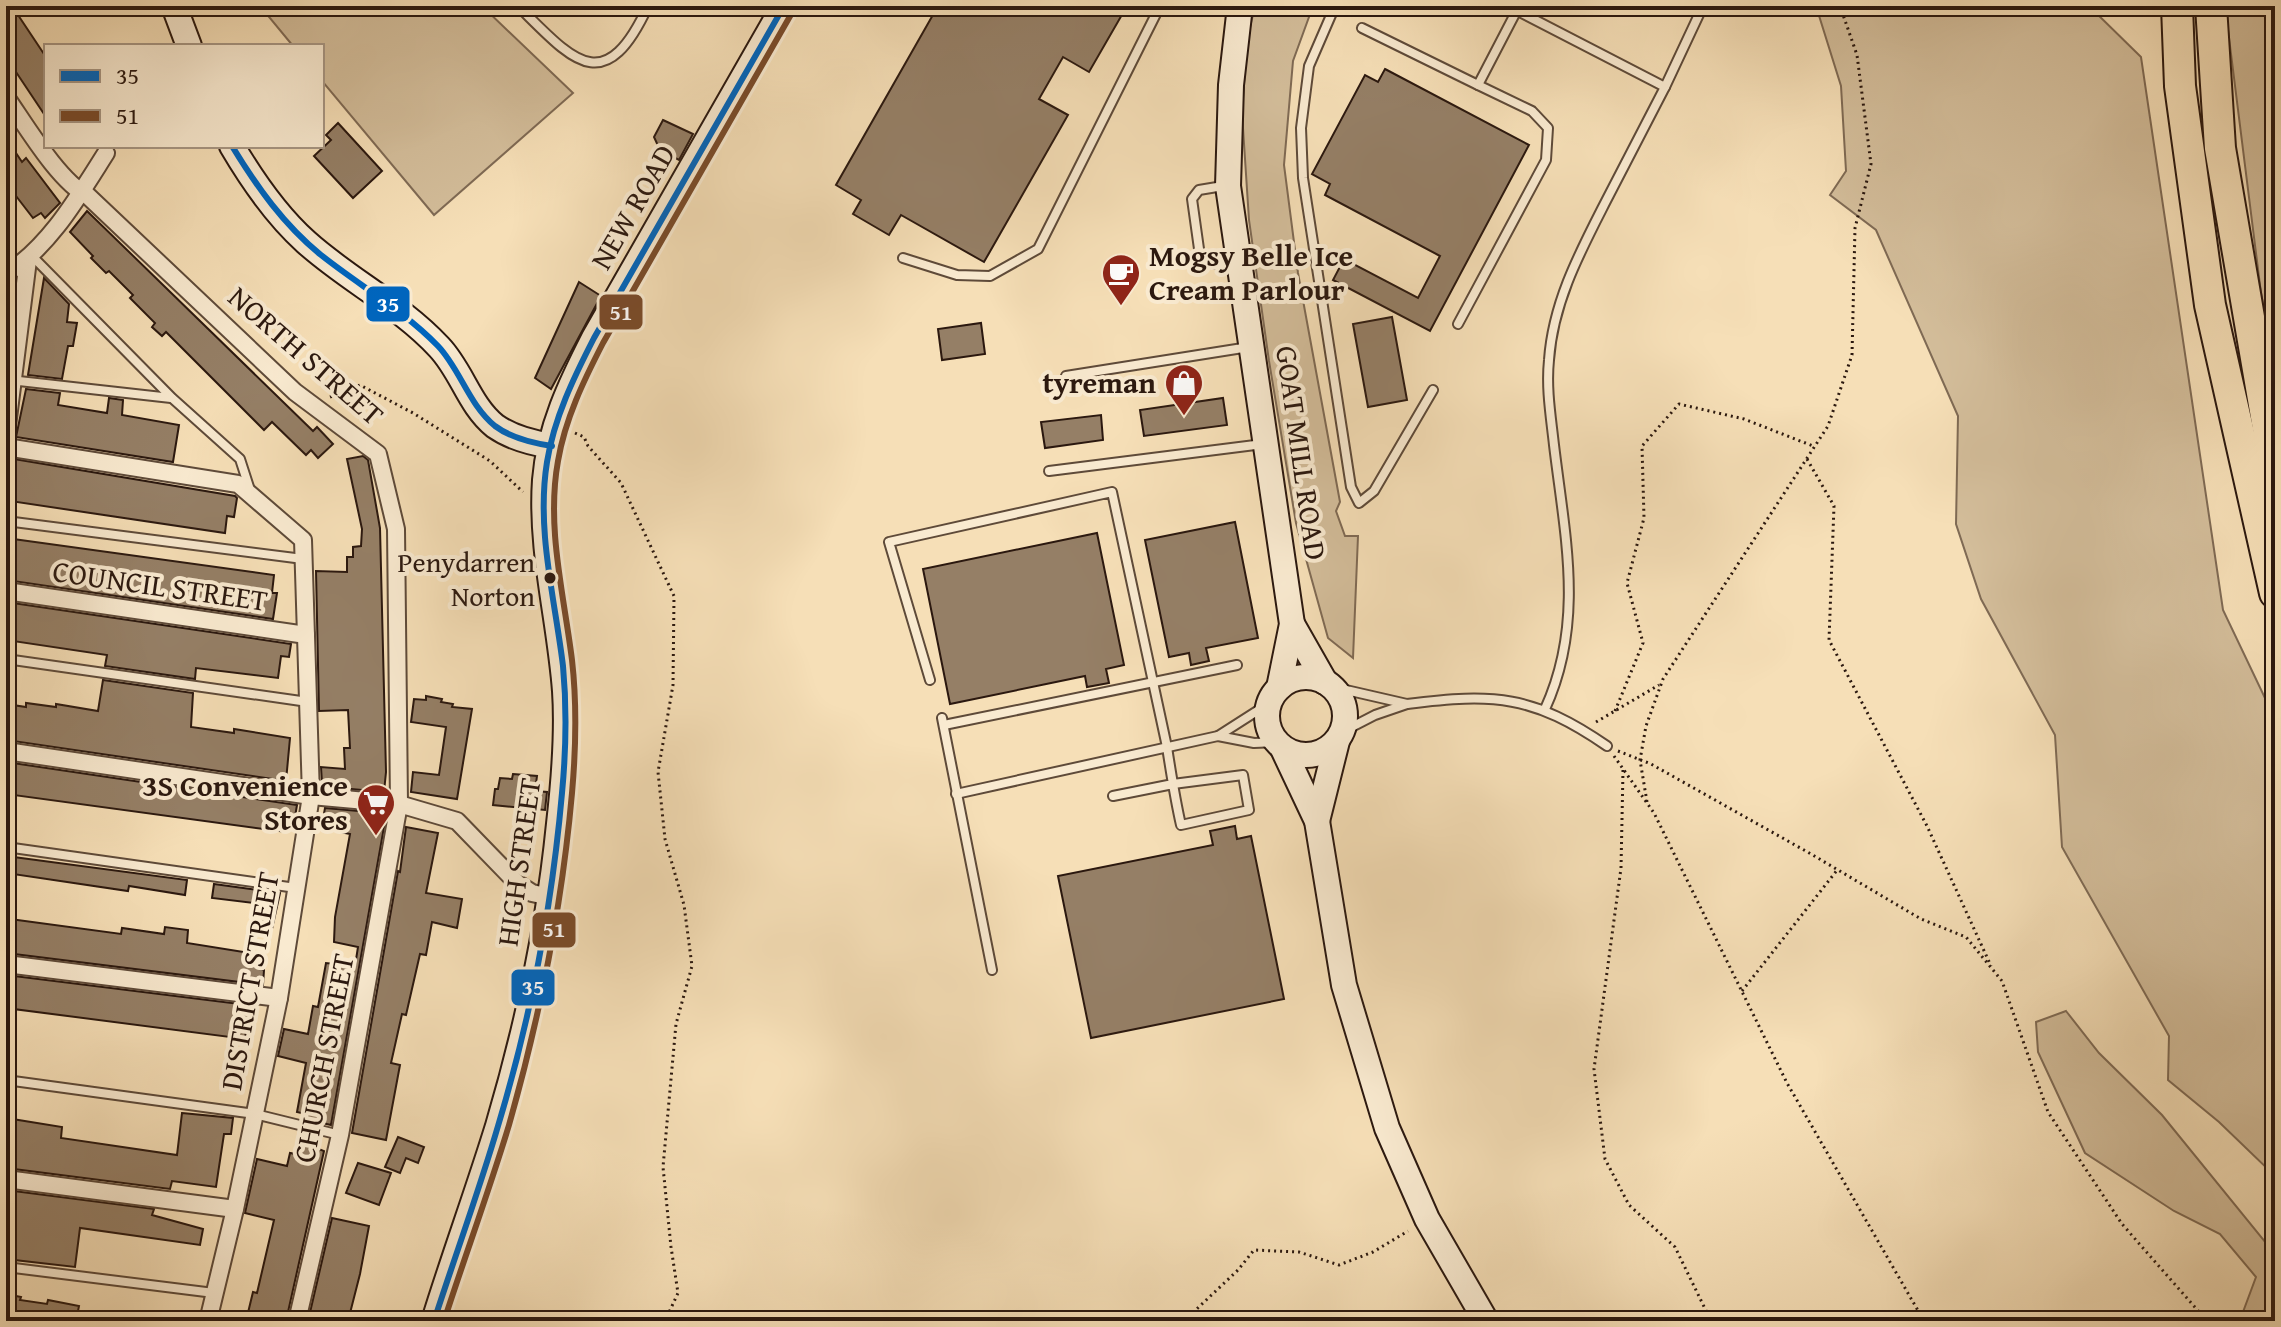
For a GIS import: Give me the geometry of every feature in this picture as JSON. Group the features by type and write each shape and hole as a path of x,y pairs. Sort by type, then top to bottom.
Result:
{"highway":[{"path":"2177,6 2180,86 2210,305 2275,593"},
{"path":"2211,6 2220,148 2275,469"}],"street":[{"path":"174,6 188,44"},
{"name":"NEW ROAD","path":"554,436 567,391 594,338 784,6"},
{"name":"GOAT MILL ROAD","path":"1240,6 1231,85 1228,186 1254,346 1292,624 1274,696"},
{"name":"NORTH STREET","path":"6,97 48,158 81,192 295,392 378,454 396,529 399,804"},
{"path":"233,148 252,180 305,242 410,318 442,349 474,404 495,425 513,436 554,436"},
{"path":"6,274 30,258 81,192 106,153"},
{"path":"6,434 9,380 30,258"},
{"name":"HIGH STREET","path":"434,1321 498,1126 526,1015 550,897 565,746 565,692 546,514 545,480 554,436"},
{"name":"DISTRICT STREET","path":"6,447 238,484 303,540 311,796 279,998 208,1321"},
{"name":"COUNCIL STREET","path":"6,591 306,635"},
{"name":"GOAT MILL ROAD","path":"1292,624 1329,684"},
{"path":"1317,821 1345,713 1339,695 1329,684 1315,678 1296,678 1274,696 1267,724 1317,821 1344,985 1387,1128 1427,1219 1486,1321"},
{"path":"1280,745 1292,753 1312,755 1321,753 1339,736"},
{"path":"6,751 311,796 399,804 457,821 518,884 532,893 550,897"},
{"name":"CHURCH STREET","path":"297,1321 340,1135 399,804"},
{"path":"6,964 279,998"},
{"path":"6,1179 235,1209"}],"lane":[{"path":"518,6 561,48 574,58 590,63 616,55 626,46 648,6"},
{"path":"903,258 957,275 990,276 1038,249 1160,6"},
{"path":"1335,6 1309,66 1301,140 1303,178 1351,487 1359,503 1374,491 1433,390"},
{"path":"1545,709 1562,665 1571,601 1549,402 1548,362 1559,301 1580,252 1703,6"},
{"path":"1478,85 1512,8 1665,87"},
{"path":"1362,28 1532,111 1548,128 1546,160 1458,324"},
{"path":"1228,186 1199,190 1192,199 1200,256 1213,264 1238,262"},
{"path":"30,258 172,398 240,459 252,496"},
{"path":"1066,376 1254,346"},
{"path":"9,380 172,398"},
{"path":"1049,471 1267,444"},
{"path":"930,680 889,542 1112,492 1167,747 1173,784 1181,825 1249,810 1243,775 1173,784 1113,796"},
{"path":"6,521 304,559"},
{"path":"6,659 308,702"},
{"path":"992,970 943,721 1237,665"},
{"path":"1329,684 1407,704"},
{"path":"1218,736 1274,696"},
{"path":"1339,736 1375,715 1407,704 1464,697 1498,699 1545,709 1607,746"},
{"path":"956,794 1218,736 1280,745"},
{"path":"6,847 296,888"},
{"path":"6,1080 255,1114 340,1135"},
{"path":"6,1267 215,1293"}],"path":[{"path":"1647,802 1640,760 1646,726 1661,684 1828,426 1852,355 1855,228 1871,164 1857,55 1840,6"},
{"path":"312,405 360,385 413,413 490,461 546,514"},
{"path":"1615,711 1643,643 1627,583 1644,518 1642,446 1679,404 1744,419 1815,447"},
{"path":"554,436 584,437 588,446 621,483 674,596 673,685 658,772 665,839 684,905 692,966 676,1024 663,1167 678,1293 665,1321"},
{"path":"1807,459 1834,506 1829,640 1927,826 1992,969"},
{"path":"1582,730 1661,684"},
{"path":"1607,746 1640,760 1838,869 1921,919 1966,937 2002,981 2048,1112 2122,1224 2207,1321"},
{"path":"1607,746 1654,813 1787,1083 1924,1321"},
{"path":"1623,768 1621,868 1594,1069 1605,1159 1629,1205 1675,1247 1711,1321"},
{"path":"1742,991 1838,869"},
{"path":"1184,1321 1238,1270 1254,1250 1299,1252 1339,1265 1373,1252 1427,1219"}],"shaded area":[{"path":"260,6 482,6 573,93 434,215 324,83 324,44 291,44"},
{"path":"1255,6 1313,6 1293,61 1284,165 1298,273 1340,502 1336,511 1345,536 1358,536 1353,658 1328,638 1296,523 1269,361 1249,220 1242,113 1247,40"},
{"path":"1816,6 2089,6 2141,57 2223,610 2275,719 2275,1176 2219,1122 2168,1080 2169,1036 2062,847 2055,735 1981,599 1956,524 1958,416 1876,230 1830,195 1846,171 1841,86"},
{"path":"2225,6 2275,6 2275,369 2261,293"},
{"path":"2066,1011 2099,1053 2162,1115 2275,1254 2275,1321 2246,1321 2243,1312 2256,1277 2220,1234 2174,1211 2085,1153 2038,1052 2036,1022"}],"building":[{"path":"6,6 12,6 44,54 44,114 6,57"},
{"path":"938,6 1127,6 1089,72 1063,57 1039,99 1068,115 984,262 901,215 889,235 853,214 861,200 836,185"},
{"path":"1385,69 1529,145 1430,331 1333,280 1344,259 1418,298 1440,256 1325,195 1330,184 1312,174 1365,75 1378,82"},
{"path":"663,120 693,134 679,160 660,150 654,137"},
{"path":"338,123 382,171 353,198 314,156 331,140 326,135"},
{"path":"6,138 22,162 26,158 60,203 45,218 41,213 33,218 6,183"},
{"path":"87,211 313,431 317,427 333,444 318,458 311,450 306,455 272,422 264,430 166,332 162,336 152,327 155,323 130,298 133,295 91,258 93,256 70,232"},
{"path":"44,278 69,304 67,322 77,323 73,346 68,346 62,379 28,375"},
{"path":"579,282 601,296 551,389 535,378"},
{"path":"1392,317 1407,400 1368,407 1353,324"},
{"path":"981,323 985,354 942,360 938,329"},
{"path":"26,389 60,393 58,405 107,413 109,398 123,400 122,415 179,425 173,462 16,437"},
{"name":"tyreman","path":"1223,398 1227,425 1144,436 1140,410"},
{"path":"1101,415 1103,440 1045,448 1041,422"},
{"path":"363,456 368,460 380,528 384,792 329,787 329,784 322,783 321,767 345,769 344,748 350,748 348,710 319,711 316,571 347,572 347,557 353,557 353,547 361,546 362,529 347,459"},
{"path":"14,459 235,496 234,517 227,516 225,533 10,501"},
{"path":"1235,522 1258,638 1206,648 1209,661 1191,665 1189,653 1169,657 1145,540"},
{"path":"1097,533 1124,665 1106,669 1109,683 1087,687 1085,676 950,704 923,569"},
{"path":"6,538 274,575 272,593 277,593 273,619 6,580"},
{"path":"6,602 291,644 289,657 281,656 278,678 196,668 195,679 105,666 107,655 6,640"},
{"path":"103,680 193,693 191,727 234,733 234,729 290,738 286,781 6,740 6,704 56,707 56,704 98,711"},
{"path":"426,696 442,699 441,702 453,704 452,707 472,709 457,799 411,792 413,772 439,775 446,727 411,722 414,699 426,700"},
{"path":"6,762 297,805 294,823 288,822 286,832 6,794"},
{"path":"513,774 537,776 535,791 547,792 545,810 493,805 500,778 512,779"},
{"path":"325,808 386,816 331,1125 305,1119 306,1114 297,1112 306,1063 278,1056 284,1029 308,1034 313,1006 318,1007 326,963 355,966 358,947 334,942 335,917 350,834 335,831 337,822 323,819"},
{"path":"1235,826 1237,839 1251,836 1284,999 1091,1038 1058,876 1213,845 1210,831"},
{"path":"406,827 438,833 426,893 462,899 457,928 432,922 426,955 420,954 391,1063 400,1065 386,1140 352,1133"},
{"path":"6,856 187,880 185,895 129,886 128,891 6,873"},
{"path":"214,884 280,893 272,929 258,927 263,904 212,898"},
{"path":"10,919 121,934 122,928 164,934 165,927 188,930 187,943 256,954 255,962 260,962 259,969 264,970 263,985 6,953 6,928"},
{"path":"6,975 256,1006 253,1031 246,1030 245,1039 6,1008"},
{"path":"182,1113 233,1118 231,1134 224,1134 216,1187 172,1181 170,1189 6,1168 6,1118 62,1127 61,1138 177,1155"},
{"path":"398,1137 424,1147 418,1163 406,1158 400,1173 385,1167"},
{"path":"299,1141 324,1151 286,1321 246,1321 253,1292 257,1293 274,1220 245,1213 257,1159 287,1166 290,1153 296,1154"},
{"path":"358,1163 391,1173 379,1205 346,1193"},
{"path":"6,1190 154,1209 152,1215 203,1229 200,1245 80,1228 75,1267 6,1259"},
{"path":"332,1218 369,1226 360,1274 348,1321 308,1321"},
{"path":"6,1294 21,1297 20,1300 47,1304 48,1300 79,1306 76,1321 6,1321"}],"transit line":[{"name":"35","path":"434,1321 510,1085 539,961 552,877 566,730 563,666 545,539 544,488 554,430 594,338 784,6"},
{"name":"51","path":"444,1321 520,1084 540,1002 562,877 572,793 575,693 555,536 555,486 561,445 576,400 603,343 793,11"},
{"name":"35","path":"233,148 272,205 295,231 438,346 478,408 495,426 522,439 552,446"}],"place":[{"name":"Mogsy Belle Ice Cream Parlour","path":"1121,307"},
{"name":"tyreman","path":"1184,417"},
{"name":"Penydarren Norton","path":"550,578"},
{"name":"3S Convenience Stores","path":"376,837"}]}
